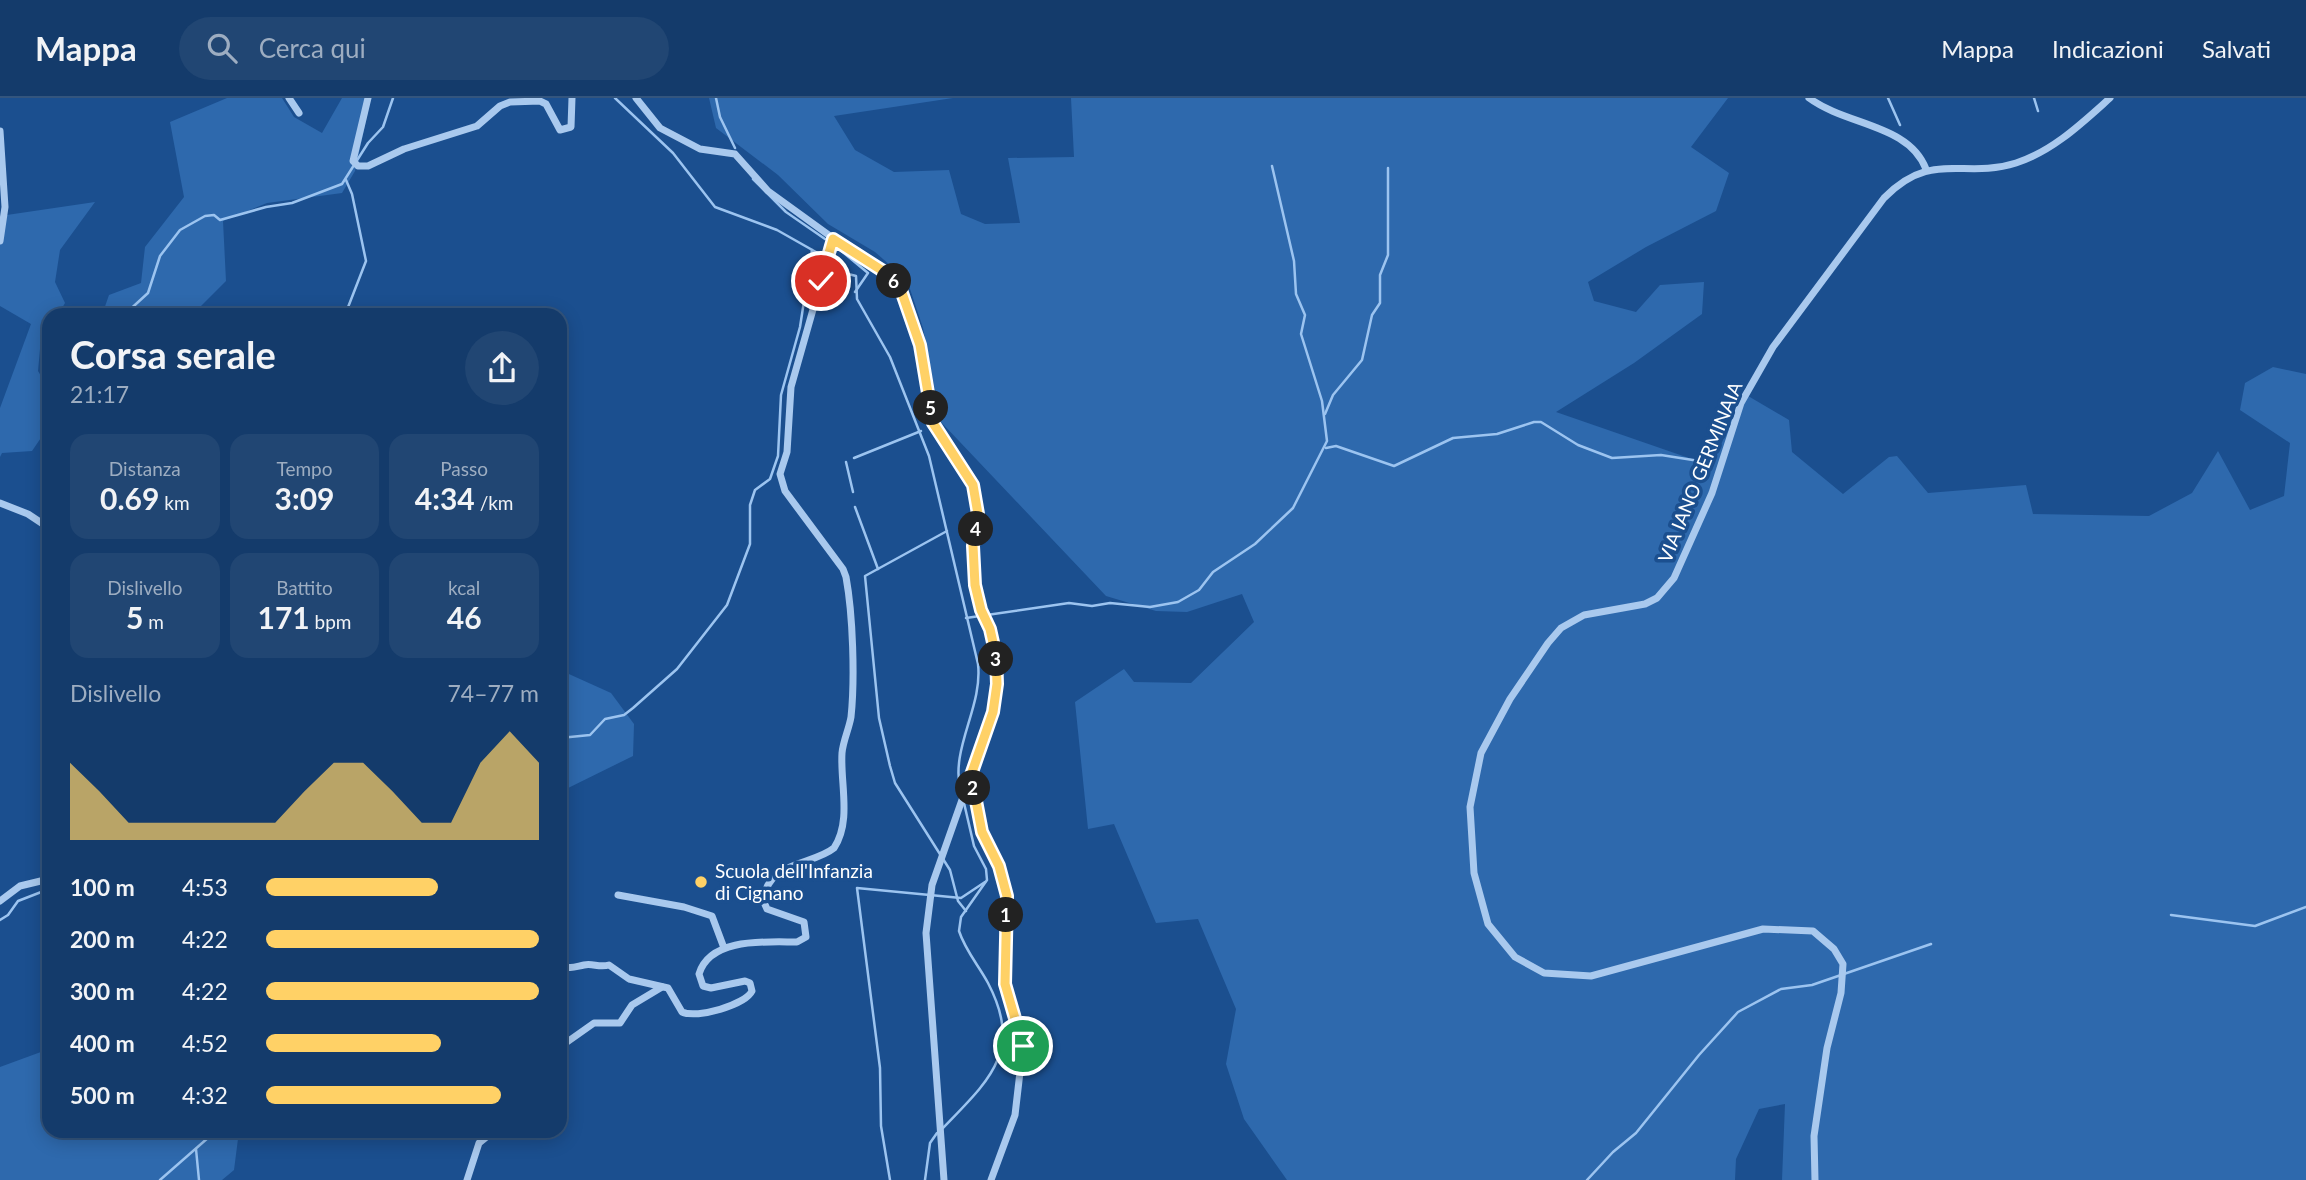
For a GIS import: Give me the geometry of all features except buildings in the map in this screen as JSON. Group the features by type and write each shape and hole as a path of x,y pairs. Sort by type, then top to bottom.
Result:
{"street":[{"path":"289,98 299,113"},
{"path":"368,98 353,161 358,166 368,166 404,149 477,126 500,106 510,102 540,101 546,104 560,130 564,130 571,127 572,98"},
{"path":"636,98 660,128 699,149 736,154 768,191 833,239 883,271 901,290 920,345 933,423 973,485 978,514 973,546 975,585 981,610 990,629 996,656 997,684 993,712 932,885 926,933 944,1180"},
{"path":"1809,98 1828,112 1907,140 1920,153 1926,169"},
{"name":"VIA IANO GERMINAIA","path":"1815,1180 1814,1136 1827,1048 1841,993 1843,964 1834,949 1813,931 1763,929 1591,975 1544,973 1515,957 1488,924 1474,873 1470,807 1481,753 1510,699 1561,628 1584,615 1645,604 1657,598 1674,578 1712,493 1741,403 1773,347 1884,198 1908,178 1926,169 2015,163 2056,143 2110,98"},
{"path":"0,131 5,207 0,241"},
{"path":"567,968 572,969 588,964 596,968 608,965 629,979 662,986 671,991 682,1012 691,1015 708,1013 747,998 751,995 752,986 745,981 706,988 700,981 701,968 708,957 724,948 797,942 806,937 804,922 768,909 764,895 790,865 834,848 842,824 842,754 851,718 852,691 848,590 843,569 785,491 780,474 786,452 791,387 833,239"},
{"path":"0,503 28,514 42,523"},
{"path":"971,775 982,832 999,866 1007,896 1005,984 1023,1046 1015,1115 999,1151 991,1180"},
{"path":"0,901 20,886 42,881"},
{"path":"618,895 684,907 712,916 724,948"},
{"path":"567,1042 594,1024 620,1023 632,1006 662,986"},
{"path":"467,1180 479,1143 485,1138"}],"shaded area":[{"path":"227,98 282,98 294,117 322,133 342,98 371,98 355,171 342,193 267,203 223,221 226,281 199,308 104,308 109,295 141,283 145,247 184,197 170,122"},
{"path":"709,98 953,98 834,116 855,150 894,172 949,170 961,214 985,224 1020,223 1008,158 1074,157 1071,98 1728,98 1691,147 1729,173 1716,211 1646,247 1588,282 1594,301 1636,312 1660,285 1704,282 1702,314 1634,363 1556,412 1712,466 1743,393 1789,420 1792,452 1843,494 1889,457 1897,456 1928,493 2026,485 2033,514 2149,516 2192,493 2218,451 2250,510 2284,496 2290,443 2240,410 2245,383 2273,367 2306,374 2306,1180 1782,1180 1785,1104 1759,1109 1736,1159 1735,1180 1287,1180 1244,1119 1226,1064 1236,1009 1198,919 1156,923 1114,824 1088,829 1075,702 1124,669 1134,682 1191,683 1254,622 1242,594 1187,612 1156,611 1106,596 941,422 923,328 907,280 875,252 828,224 778,175 716,128"},
{"path":"95,202 60,250 55,282 65,303 62,308 42,308 42,345 38,371 42,378 42,436 32,451 2,453 0,457 0,408 31,324 0,306 0,216"},
{"path":"567,673 611,693 634,724 633,756 567,789"},
{"path":"42,1052 42,1138 238,1138 234,1170 222,1180 0,1180 0,1067"}],"waterway":[{"path":"132,308 148,293 160,256 180,230 205,216 214,215 220,220 292,203 342,184 368,143 383,127 393,98"},
{"path":"615,98 673,153 715,207 777,230 823,256 837,271 856,276 857,299 890,357 929,456 978,664 976,697 959,760 961,793"},
{"path":"716,98 720,117 735,148"},
{"path":"1888,98 1900,125"},
{"path":"2034,98 2038,111"},
{"path":"966,618 1069,603 1150,607 1178,602 1199,590 1213,572 1255,544 1293,508 1327,441 1322,401 1301,334 1305,315 1296,294 1294,261 1272,166"},
{"path":"1325,414 1333,395 1362,360 1372,315 1380,303 1380,275 1388,255 1388,168"},
{"path":"753,179 786,212 825,239"},
{"path":"346,180 352,194 366,261 348,308"},
{"path":"839,249 868,273 855,292"},
{"path":"567,737 590,735 605,719 624,715 633,708 677,669 727,605 750,544 750,505 755,490 770,479 778,456 781,395 800,327 812,250"},
{"path":"1326,448 1336,446 1394,466 1453,438 1497,434 1541,422 1578,445 1612,458 1661,455 1712,463"},
{"path":"854,458 921,431"},
{"path":"846,462 853,492"},
{"path":"855,507 878,569"},
{"path":"947,531 865,576 879,718 895,783 950,870 958,901 966,911"},
{"path":"942,1129 986,1080 996,1064 1001,1047 1002,1028 998,1007 959,931 961,917 987,880 986,869 974,846 964,803"},
{"path":"890,1180 881,1126 880,1068 857,888 961,898 985,882"},
{"path":"0,920 8,915 18,901 42,892"},
{"path":"2171,915 2255,926 2306,907"},
{"path":"1587,1180 1613,1152 1636,1133 1699,1055 1738,1012 1781,989 1812,985 1931,944"},
{"path":"925,1180 930,1143 937,1133"},
{"path":"160,1180 208,1138"},
{"path":"196,1149 199,1180"}],"place":[{"name":"Scuola dell'Infanzia di Cignano","path":"701,882"}],"route":[{"path":"821,281 833,239 883,271 901,290 920,345 933,423 973,485 978,514 973,546 975,585 996,656 997,684 993,712 971,775 982,832 999,866 1007,896 1005,984 1023,1046"}]}
